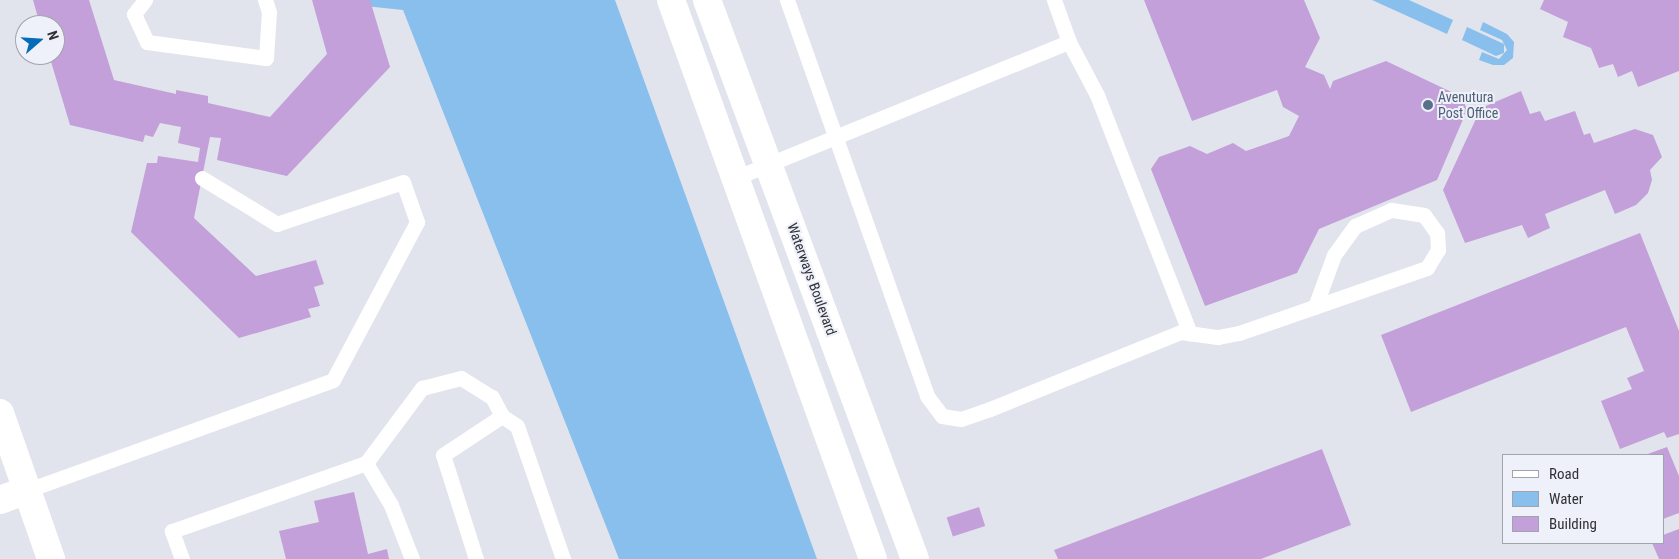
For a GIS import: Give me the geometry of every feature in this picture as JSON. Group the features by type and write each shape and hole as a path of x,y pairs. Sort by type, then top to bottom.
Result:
{"street":[{"path":"671,0 873,559"},
{"name":"Waterways Boulevard","path":"707,0 770,164 916,559"},
{"path":"0,413 51,559"},
{"path":"0,500 28,490"}],"lane":[{"path":"145,0 134,14 147,42 266,58 269,12 265,0"},
{"path":"787,0 927,396 942,416 961,419 990,409 1181,332 1218,337 1239,333 1315,307 1427,268 1438,250 1436,233 1424,215 1391,210 1355,226 1334,255 1315,307"},
{"path":"1054,0 1069,42 1097,95 1190,333"},
{"path":"735,178 1069,42"},
{"path":"28,490 333,380 417,222 403,182 276,224 202,178"},
{"path":"182,559 172,531 366,463 422,388 461,378 492,397 502,416 517,426 564,559"},
{"path":"476,559 443,455 502,416"},
{"path":"366,463 391,505 412,559"}],"water":[{"path":"338,0 615,0 817,559 619,559 403,10 336,3"},
{"path":"1372,0 1409,0 1453,20 1447,34"},
{"path":"1483,22 1507,34 1514,42 1513,58 1504,65 1493,65 1479,60 1482,52 1499,59 1507,50 1502,40 1480,30"},
{"path":"1467,27 1504,44 1504,53 1496,56 1462,40"}],"building":[{"path":"33,0 89,0 114,80 176,94 176,90 208,96 208,103 270,117 327,54 312,0 370,0 390,67 287,176 217,160 221,138 210,137 194,218 256,276 316,260 324,284 314,287 320,306 308,309 311,317 239,338 131,232 147,163 157,163 158,156 198,162 200,148 178,143 181,127 160,123 153,137 145,135 143,142 70,125 52,65 65,65 65,15 37,15"},
{"path":"1144,0 1304,0 1320,38 1305,67 1324,75 1330,89 1333,81 1386,61 1462,97 1467,110 1437,180 1319,229 1297,273 1205,306 1151,169 1159,157 1190,146 1207,154 1233,143 1246,151 1289,136 1299,116 1283,107 1277,90 1192,121"},
{"path":"1544,0 1679,0 1679,71 1638,87 1632,71 1618,77 1613,64 1599,68 1591,48 1563,37 1568,22 1540,9"},
{"path":"1521,91 1530,114 1540,111 1545,121 1575,111 1584,135 1590,133 1594,143 1635,129 1653,135 1662,157 1650,170 1652,180 1648,193 1636,205 1615,214 1605,190 1545,214 1550,228 1528,238 1522,225 1465,243 1443,190 1481,108"},
{"path":"1640,233 1679,331 1679,434 1667,438 1664,432 1620,449 1601,401 1632,389 1627,378 1644,371 1626,327 1411,412 1381,335"},
{"path":"1667,447 1679,476 1679,513 1664,519 1664,454 1648,454"},
{"path":"1322,449 1351,525 1261,559 1058,559 1054,550"},
{"path":"354,492 368,554 387,549 389,559 286,559 279,531 319,522 314,501"},
{"path":"979,507 985,526 953,537 947,518"},
{"path":"1679,529 1679,559 1659,559 1652,544 1664,544 1664,535"}],"place":[{"name":"Avenutura Post Office","path":"1428,105"}]}
